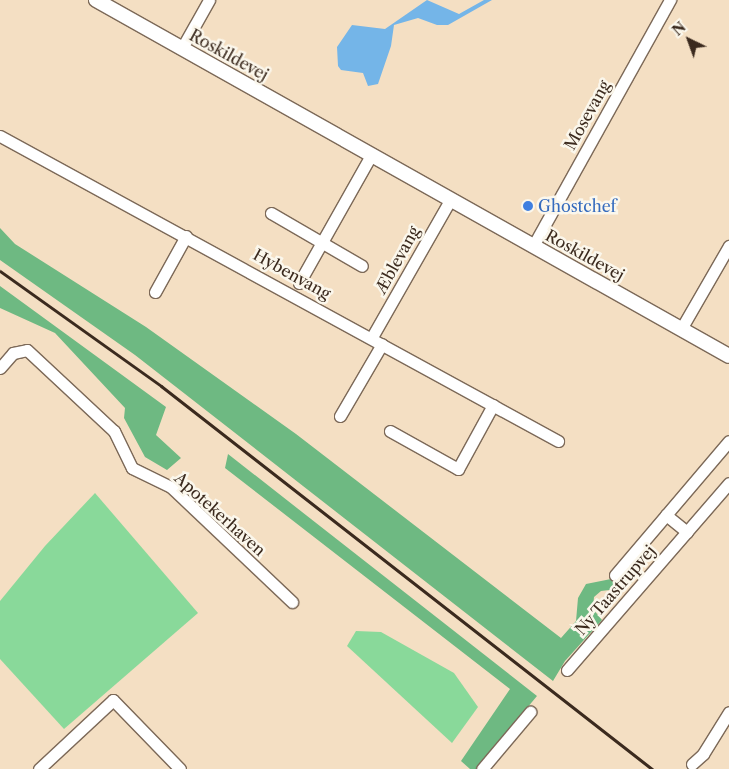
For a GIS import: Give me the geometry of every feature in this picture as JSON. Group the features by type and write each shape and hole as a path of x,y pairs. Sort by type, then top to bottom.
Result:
{"street":[{"name":"Roskildevej","path":"96,0 729,356"},
{"path":"182,48 209,0"},
{"name":"Mosevang","path":"533,246 670,0"},
{"name":"Hybenvang","path":"0,136 186,236 296,288 377,340 558,441"},
{"path":"296,288 371,155"},
{"name":"Æblevang","path":"377,340 450,200"},
{"path":"271,213 362,266"},
{"path":"155,292 186,236"},
{"path":"681,329 729,246"},
{"path":"340,416 377,340"},
{"name":"Apotekerhaven","path":"0,368 13,353 28,350 114,431 132,468 171,487 292,602"},
{"path":"390,431 458,468 493,405"},
{"name":"Ny Taastrupvej","path":"615,575 729,441"},
{"name":"Ny Taastrupvej","path":"567,670 729,482"},
{"path":"666,515 687,532"},
{"path":"38,769 113,700 180,769"},
{"path":"482,769 530,712"},
{"path":"692,764 703,754 729,712"}],"green space":[{"path":"0,228 15,244 146,327 296,434 561,638 576,621 578,598 586,584 621,577 634,580 626,588 601,591 594,597 593,609 602,620 565,661 553,681 135,355 0,260"},
{"path":"0,286 166,407 156,435 181,458 167,470 145,457 124,418 125,408 55,333 0,308"},
{"path":"228,454 537,696 476,769 470,769 461,761 510,689 225,468"},
{"path":"95,493 198,613 64,729 0,659 0,601 45,546"},
{"path":"356,631 381,632 454,673 478,707 452,743 347,646"}],"water":[{"path":"427,0 459,14 484,0 492,0 448,25 437,25 418,18 394,25 391,46 378,84 368,86 363,73 341,70 338,66 337,47 352,25 385,29"}],"railway":[{"path":"0,271 161,386 652,769"}],"place":[{"name":"Ghostchef","path":"528,206"}]}
